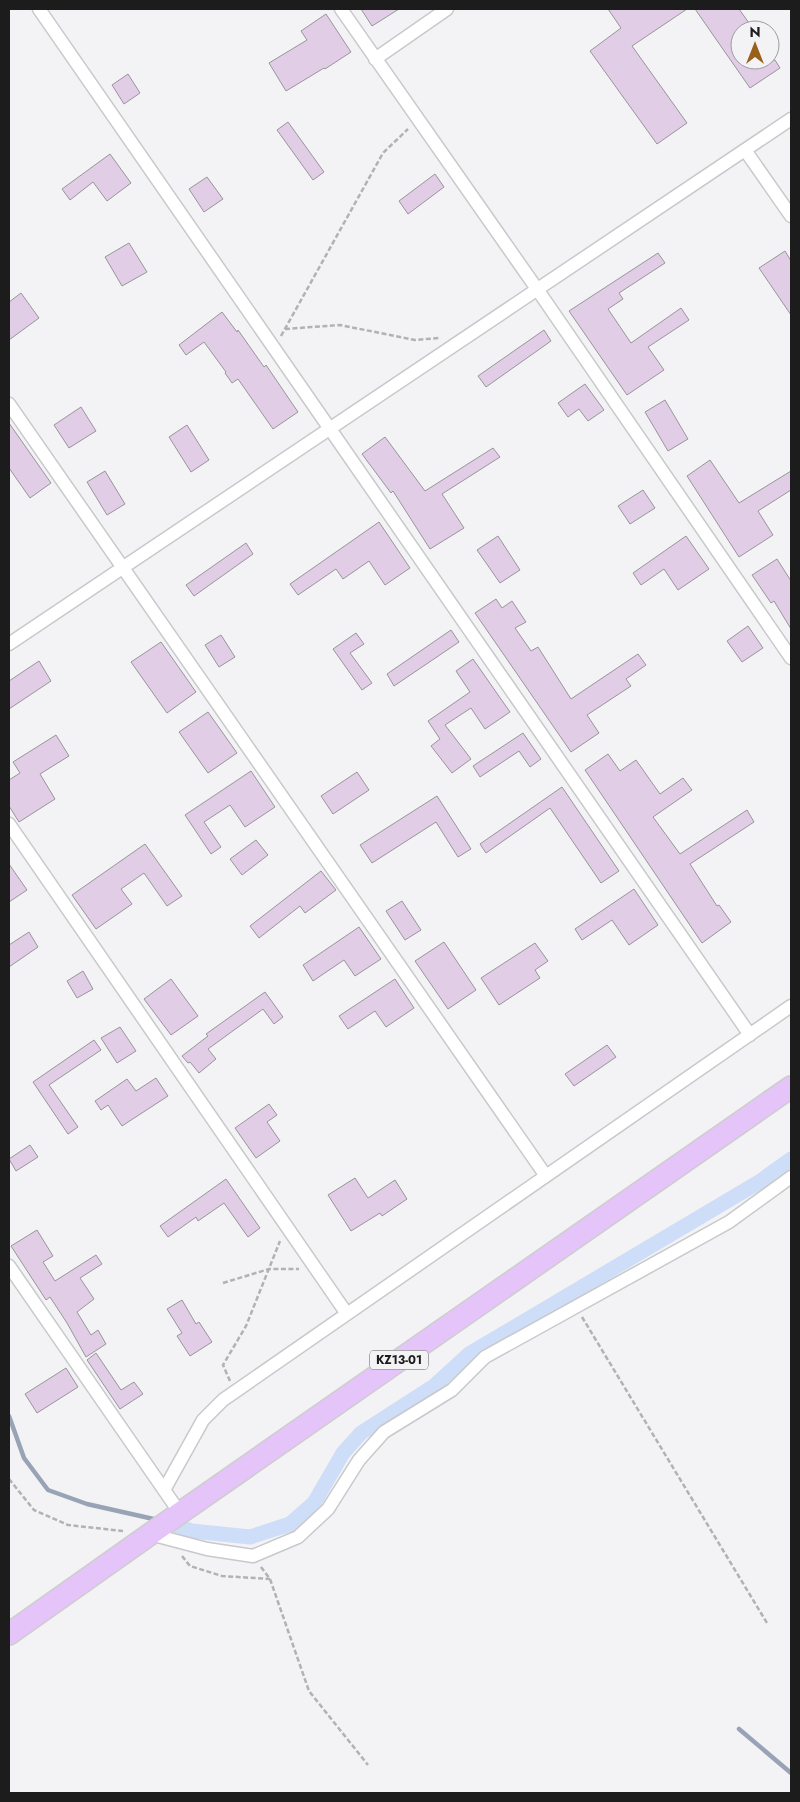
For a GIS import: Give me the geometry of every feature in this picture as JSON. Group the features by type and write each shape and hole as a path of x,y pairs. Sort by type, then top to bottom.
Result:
{"highway":[{"name":"KZ13-01","path":"9,1634 159,1537 180,1513 791,1087"}],"street":[{"path":"39,9 750,1035"},
{"path":"341,9 537,289 791,658"},
{"path":"375,59 447,9"},
{"path":"9,644 791,118"},
{"path":"745,150 791,216"},
{"path":"9,404 546,1176"},
{"path":"9,824 347,1314"},
{"path":"164,1490 203,1420 222,1400 791,1006"},
{"path":"159,1537 207,1549 253,1556 298,1537 328,1509 359,1460 384,1432 452,1390 485,1358 729,1222 791,1178"},
{"path":"9,1266 180,1513"}],"path":[{"path":"274,348 383,153 418,120"},
{"path":"285,329 340,325 415,340 441,338"},
{"path":"236,1391 222,1365 246,1326 287,1226"},
{"path":"222,1283 269,1269 316,1269"},
{"path":"576,1307 767,1624"},
{"path":"9,1479 34,1510 68,1525 159,1537 190,1566 222,1576 270,1579"},
{"path":"253,1556 270,1579 310,1691 368,1765"}],"building":[{"path":"361,9 399,9 372,26"},
{"path":"608,9 687,9 632,46 687,123 657,144 590,51 621,28"},
{"path":"695,9 739,9 747,20 730,20 730,59"},
{"path":"326,14 351,52 286,91 269,63 307,40 301,31"},
{"path":"737,70 777,70 750,88"},
{"path":"128,74 140,93 124,104 112,85"},
{"path":"288,122 324,172 313,180 277,130"},
{"path":"110,154 131,183 107,201 93,182 70,200 62,189"},
{"path":"435,174 444,187 408,214 399,201"},
{"path":"207,177 223,199 204,212 189,189"},
{"path":"129,243 147,272 122,286 105,257"},
{"path":"785,251 791,261 791,315 759,268"},
{"path":"658,253 665,263 619,293 623,299 608,309 631,343 681,308 689,320 648,347 664,370 627,395 569,311"},
{"path":"21,293 39,318 9,340 9,302"},
{"path":"222,312 237,332 238,330 264,367 266,365 298,412 273,429 238,379 232,383 204,342 186,355 179,345"},
{"path":"544,330 551,341 486,387 478,376"},
{"path":"585,384 604,410 588,421 579,409 568,417 558,403"},
{"path":"665,400 688,439 668,451 645,412"},
{"path":"81,407 96,431 69,448 54,425"},
{"path":"9,423 51,483 30,498 9,468"},
{"path":"187,425 209,460 191,472 169,437"},
{"path":"385,437 425,491 493,448 500,457 442,494 464,528 430,549 393,491 391,493 362,454"},
{"path":"710,460 739,503 791,471 791,490 758,511 773,535 739,557 687,476"},
{"path":"105,471 125,504 107,515 87,482"},
{"path":"643,490 655,508 630,524 618,506"},
{"path":"379,522 410,568 385,585 369,561 343,579 336,569 298,595 290,584"},
{"path":"498,536 520,570 500,583 477,550"},
{"path":"686,536 709,569 678,590 664,569 641,585 633,573"},
{"path":"246,543 253,554 194,596 186,585"},
{"path":"777,559 791,581 791,629 774,601 771,603 752,575"},
{"path":"496,599 502,608 512,601 526,622 515,628 531,651 538,647 571,699 638,654 646,665 626,679 631,686 587,715 599,733 571,752 475,613"},
{"path":"748,626 763,648 742,662 727,641"},
{"path":"451,630 459,642 394,686 387,674"},
{"path":"356,633 364,644 350,653 372,683 362,690 333,649"},
{"path":"221,635 235,657 219,667 205,645"},
{"path":"161,642 196,692 167,713 131,662"},
{"path":"473,659 510,712 485,729 471,708 445,725 471,759 452,773 431,746 440,739 428,721 470,692 456,671"},
{"path":"39,661 51,681 9,709 9,681"},
{"path":"208,712 237,753 208,773 179,732"},
{"path":"523,733 541,759 530,767 519,751 480,777 473,766"},
{"path":"56,735 69,756 40,774 55,799 19,822 9,806 9,780 20,773 13,762"},
{"path":"608,754 620,771 636,760 660,794 683,778 692,790 653,817 680,854 747,810 754,822 690,864 717,906 719,905 731,922 702,943 585,770"},
{"path":"251,771 275,807 245,827 230,805 204,822 221,847 211,854 185,815"},
{"path":"357,772 369,790 333,814 321,796"},
{"path":"562,787 619,871 601,883 550,808 486,853 480,844"},
{"path":"437,796 471,849 458,857 436,822 372,863 360,845"},
{"path":"256,840 268,855 242,875 230,859"},
{"path":"145,844 182,896 167,906 144,873 121,889 132,904 96,929 72,895"},
{"path":"9,864 27,890 9,902"},
{"path":"321,871 336,890 305,913 300,906 259,938 250,926"},
{"path":"634,889 658,925 629,945 612,920 582,940 575,929"},
{"path":"402,901 421,930 405,940 386,911"},
{"path":"359,927 381,959 355,976 344,960 313,981 303,965"},
{"path":"29,932 38,947 9,967 9,945"},
{"path":"444,942 476,990 448,1009 415,961"},
{"path":"535,943 548,961 535,970 540,978 499,1005 481,978"},
{"path":"83,971 93,989 77,998 67,981"},
{"path":"171,979 198,1016 171,1035 144,999"},
{"path":"395,979 414,1008 386,1027 375,1011 348,1029 339,1016"},
{"path":"265,992 283,1017 274,1024 263,1009 208,1049 216,1059 199,1073 182,1056 208,1036 206,1034"},
{"path":"120,1027 136,1051 117,1063 101,1038"},
{"path":"94,1040 101,1050 49,1085 78,1127 68,1134 33,1082"},
{"path":"607,1045 616,1057 574,1086 565,1074"},
{"path":"156,1078 168,1096 122,1126 108,1105 101,1110 95,1101 127,1079 136,1091"},
{"path":"269,1104 277,1115 267,1122 280,1141 256,1158 235,1128"},
{"path":"30,1145 38,1157 16,1171 9,1159"},
{"path":"355,1178 368,1198 395,1180 407,1199 382,1216 380,1213 351,1231 328,1195"},
{"path":"226,1179 260,1228 248,1237 224,1203 198,1221 196,1217 168,1237 160,1226"},
{"path":"37,1230 53,1256 43,1262 55,1281 96,1255 102,1264 80,1278 94,1299 77,1312 91,1335 98,1330 106,1344 86,1357 50,1297 46,1300 11,1246"},
{"path":"182,1300 196,1324 199,1322 212,1342 190,1356 177,1336 182,1333 167,1309"},
{"path":"96,1353 121,1390 134,1382 143,1394 120,1409 87,1360"},
{"path":"66,1368 78,1387 37,1413 25,1394"}],"waterway":[{"path":"169,1523 192,1531 250,1537 290,1524 314,1503 343,1453 361,1433 434,1386 469,1354 759,1182 791,1159"},
{"path":"9,1416 24,1458 48,1490 87,1504 158,1520"},
{"path":"739,1729 791,1773"}]}
